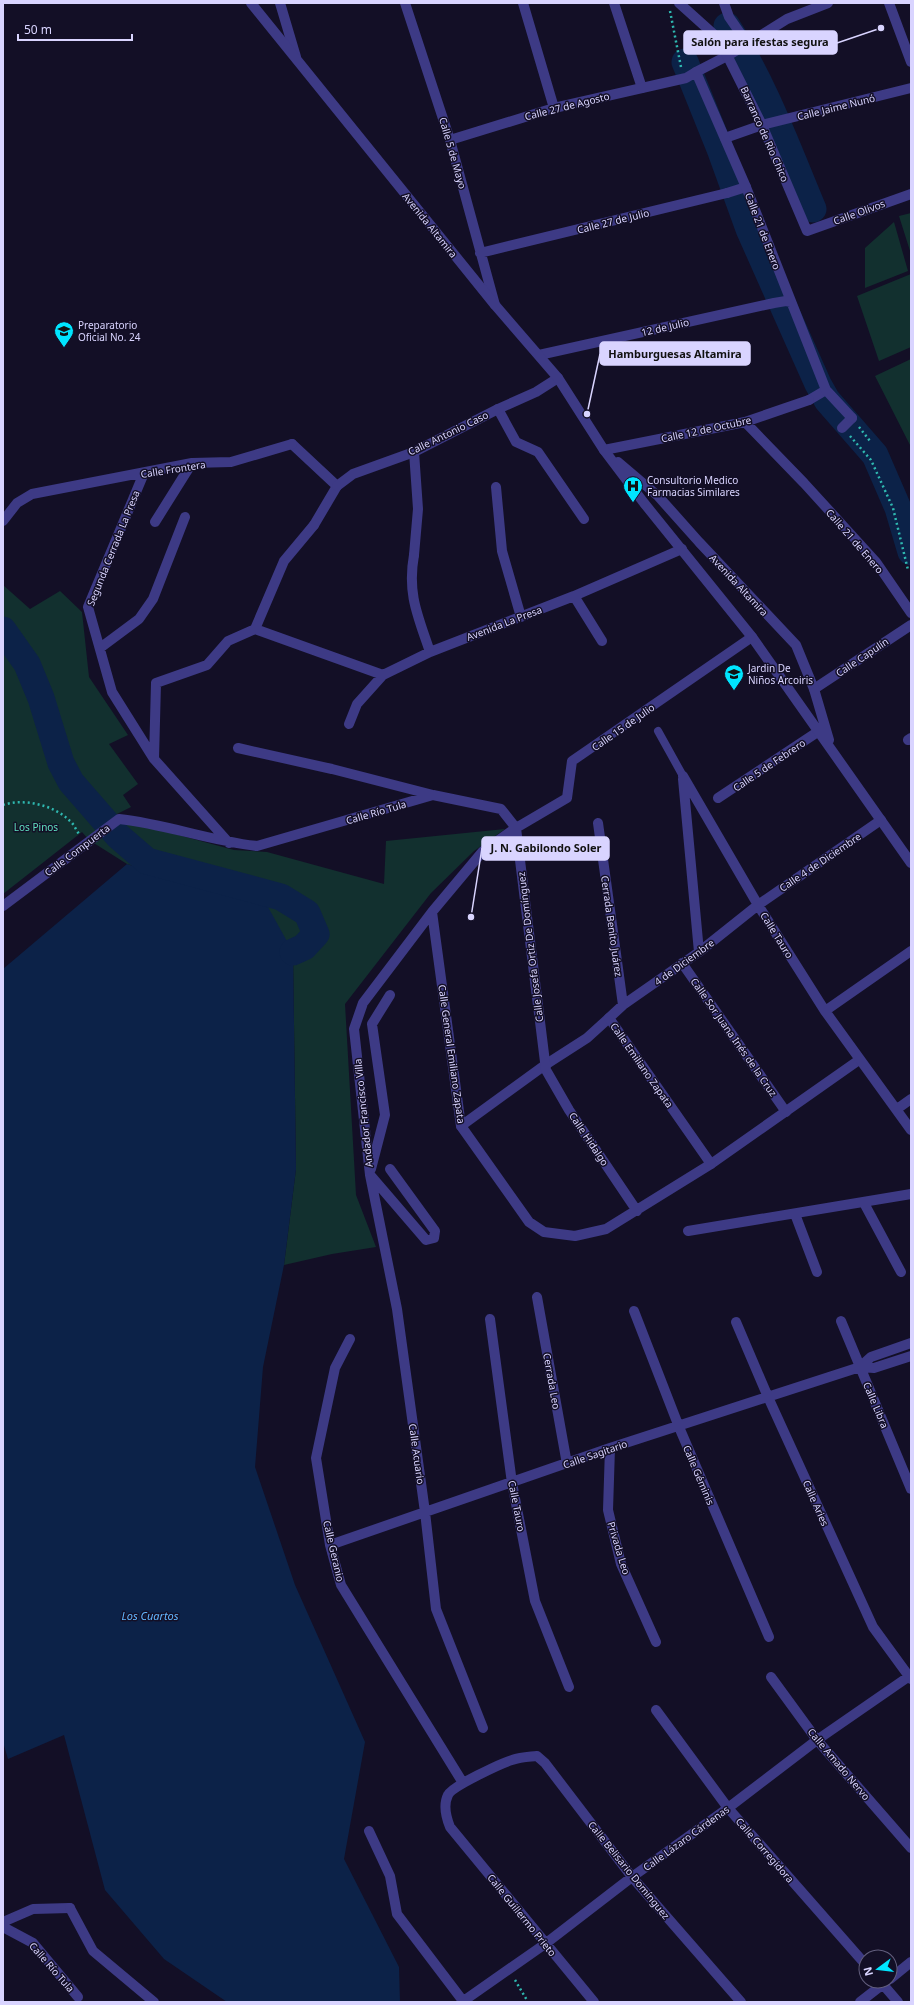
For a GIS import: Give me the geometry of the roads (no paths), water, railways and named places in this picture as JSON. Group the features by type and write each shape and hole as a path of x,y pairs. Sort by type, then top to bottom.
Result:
{"street":[{"name":"Avenida Altamira","path":"251,3 495,305 558,378 604,450 644,503 752,637 911,863"},
{"path":"280,3 296,57"},
{"name":"Calle 5 de Mayo","path":"405,3 450,140 495,305"},
{"path":"523,3 554,108"},
{"path":"614,3 642,88"},
{"name":"Barranco de Rio Chico","path":"679,3 719,39 732,54 766,124 807,231"},
{"path":"724,3 728,17 746,44"},
{"name":"Calle 27 de Agosto","path":"450,140 554,108 686,78 732,54 787,20 828,3"},
{"path":"889,3 911,62"},
{"name":"Calle 21 de Enero","path":"696,72 746,187 788,301 826,390"},
{"name":"Calle Jaime Nunó","path":"724,138 766,124 911,88"},
{"name":"Calle 27 de Julio","path":"480,253 727,193 746,187"},
{"name":"Calle Olivos","path":"807,231 911,194"},
{"name":"12 de Julio","path":"539,355 788,301"},
{"name":"Calle Antonio Caso","path":"337,486 353,474 414,452 498,409 536,392 558,378"},
{"path":"826,390 852,418 842,428"},
{"name":"Calle 12 de Octubre","path":"604,450 745,422 809,400 826,390"},
{"path":"498,409 516,442 538,452 584,519"},
{"name":"Calle 21 de Enero","path":"745,422 804,483 876,562 911,613"},
{"name":"Calle Frontera","path":"3,521 17,503 32,494 144,474 192,463 231,462 292,444 337,486"},
{"name":"Avenida Altamira","path":"604,450 658,496 796,645 814,689 830,747"},
{"path":"414,452 418,509 414,555 410,576 412,600 430,652"},
{"path":"155,522 192,463"},
{"name":"Segunda Cerrada La Presa","path":"144,474 88,607 112,692 154,759 229,843"},
{"path":"154,759 156,683 207,665 228,641 255,629 284,561 314,524 337,486"},
{"path":"496,487 502,551 521,617"},
{"path":"100,648 139,619 153,599 185,517"},
{"name":"Avenida La Presa","path":"349,724 357,704 384,675 430,652 574,596 682,549"},
{"path":"574,596 602,641"},
{"name":"Calle Capulín","path":"814,689 911,625"},
{"path":"255,629 384,675"},
{"name":"Calle 15 de Julio","path":"516,828 567,798 572,761 752,637"},
{"name":"Calle 5 de Febrero","path":"718,798 819,731"},
{"path":"238,748 332,769 433,795"},
{"path":"683,776 699,952"},
{"name":"Calle Tauro","path":"683,776 758,905 825,1011 911,1130"},
{"name":"Calle Río Tula","path":"229,843 257,846 433,795 501,809 516,828"},
{"name":"Calle Compuerta","path":"3,906 119,819 140,821 229,843"},
{"name":"Calle 4 de Diciembre","path":"758,905 881,820"},
{"name":"Cerrada Benito Juárez","path":"598,823 623,1005"},
{"name":"Andador Francisco Villa","path":"370,1175 354,1029 363,1003 432,912 483,851 516,828"},
{"name":"Calle Josefa Ortiz De Domínguez","path":"516,828 545,1065"},
{"name":"4 de Diciembre","path":"609,1018 623,1005 699,952 758,905"},
{"name":"Calle General Emiliano Zapata","path":"432,912 461,1126 529,1222 544,1232 575,1236 606,1229 637,1211"},
{"path":"825,1011 911,950"},
{"name":"Calle Sor Juana Inés de la Cruz","path":"682,963 786,1112"},
{"name":"Andador Francisco Villa","path":"370,1175 385,1115 372,1024 390,995"},
{"name":"Calle Emiliano Zapata","path":"461,1126 545,1065 587,1038 609,1018 711,1164"},
{"path":"637,1211 711,1164 859,1060"},
{"name":"Calle Hidalgo","path":"545,1065 569,1110 637,1211"},
{"path":"897,1109 911,1099"},
{"path":"370,1175 426,1240 434,1238 435,1231 390,1169"},
{"name":"Calle Acuario","path":"370,1175 397,1309 425,1512 436,1609 483,1728"},
{"path":"688,1231 911,1194"},
{"path":"864,1203 901,1272"},
{"path":"795,1214 817,1272"},
{"name":"Cerrada Leo","path":"537,1298 567,1464"},
{"name":"Calle Géminis","path":"634,1310 679,1427 769,1637"},
{"name":"Calle Tauro","path":"490,1319 512,1483 535,1600 569,1687"},
{"name":"Calle Libra","path":"841,1321 911,1489"},
{"name":"Calle Aries","path":"736,1322 768,1398 873,1627 910,1677"},
{"name":"Calle Geranio","path":"350,1339 335,1368 316,1458 330,1545 341,1586 463,1783"},
{"name":"Calle Sagitario","path":"860,1367 871,1357 911,1343"},
{"name":"Calle Sagitario","path":"330,1545 610,1448 679,1427 860,1367 874,1368 911,1356"},
{"name":"Privada Leo","path":"610,1448 608,1510 621,1564 656,1642"},
{"name":"Calle Amado Nervo","path":"771,1677 817,1740 911,1848"},
{"name":"Calle Lázaro Cárdenas","path":"462,2002 545,1944 632,1877 728,1808 817,1740 910,1677"},
{"name":"Calle Corregidora","path":"656,1710 728,1808 858,1956"},
{"name":"Calle Belisario Domínguez","path":"450,1827 446,1817 446,1804 449,1793 463,1783 510,1760 537,1756 545,1763 632,1877 741,2002"},
{"name":"Calle Guillermo Prieto","path":"450,1827 594,2002"},
{"path":"369,1831 390,1876 397,1914 462,2002"},
{"path":"3,1922 33,1909 70,1908 93,1951 154,2002"},
{"name":"Calle Río Tula","path":"3,1927 33,1943 78,1997"},
{"path":"898,1972 911,1962"},
{"path":"860,2002 875,1989"},
{"path":"890,1989 898,2002"}],"lane":[{"name":"Calle Tauro","path":"658,731 683,776"}],"water":[{"name":"Los Cuartos","path":"127,864 178,879 263,898 293,952 296,1169 284,1265 263,1367 255,1467 295,1585 365,1742 344,1859 399,1967 400,2002 227,2002 164,1959 105,1890 64,1735 8,1759 3,1742 3,969"}],"waterway":[{"path":"727,26 764,93 813,209"},
{"path":"685,62 720,149 749,229 818,384 827,400 875,455 898,508 911,552"},
{"path":"3,630 27,664 41,698 61,763 71,782 118,836 147,861 281,897 307,913 316,934 304,947 293,952"}],"place":[{"name":"Salón para ifestas segura","path":"881,28"},
{"name":"Preparatorio Oficial No. 24","path":"64,348"},
{"name":"Hamburguesas Altamira","path":"587,414"},
{"name":"Consultorio Medico Farmacias Similares","path":"633,503"},
{"name":"Jardin De Niños Arcoiris","path":"734,691"},
{"name":"J. N. Gabilondo Soler","path":"471,917"}],"park label":[{"name":"Los Pinos","path":"36,827"}]}
